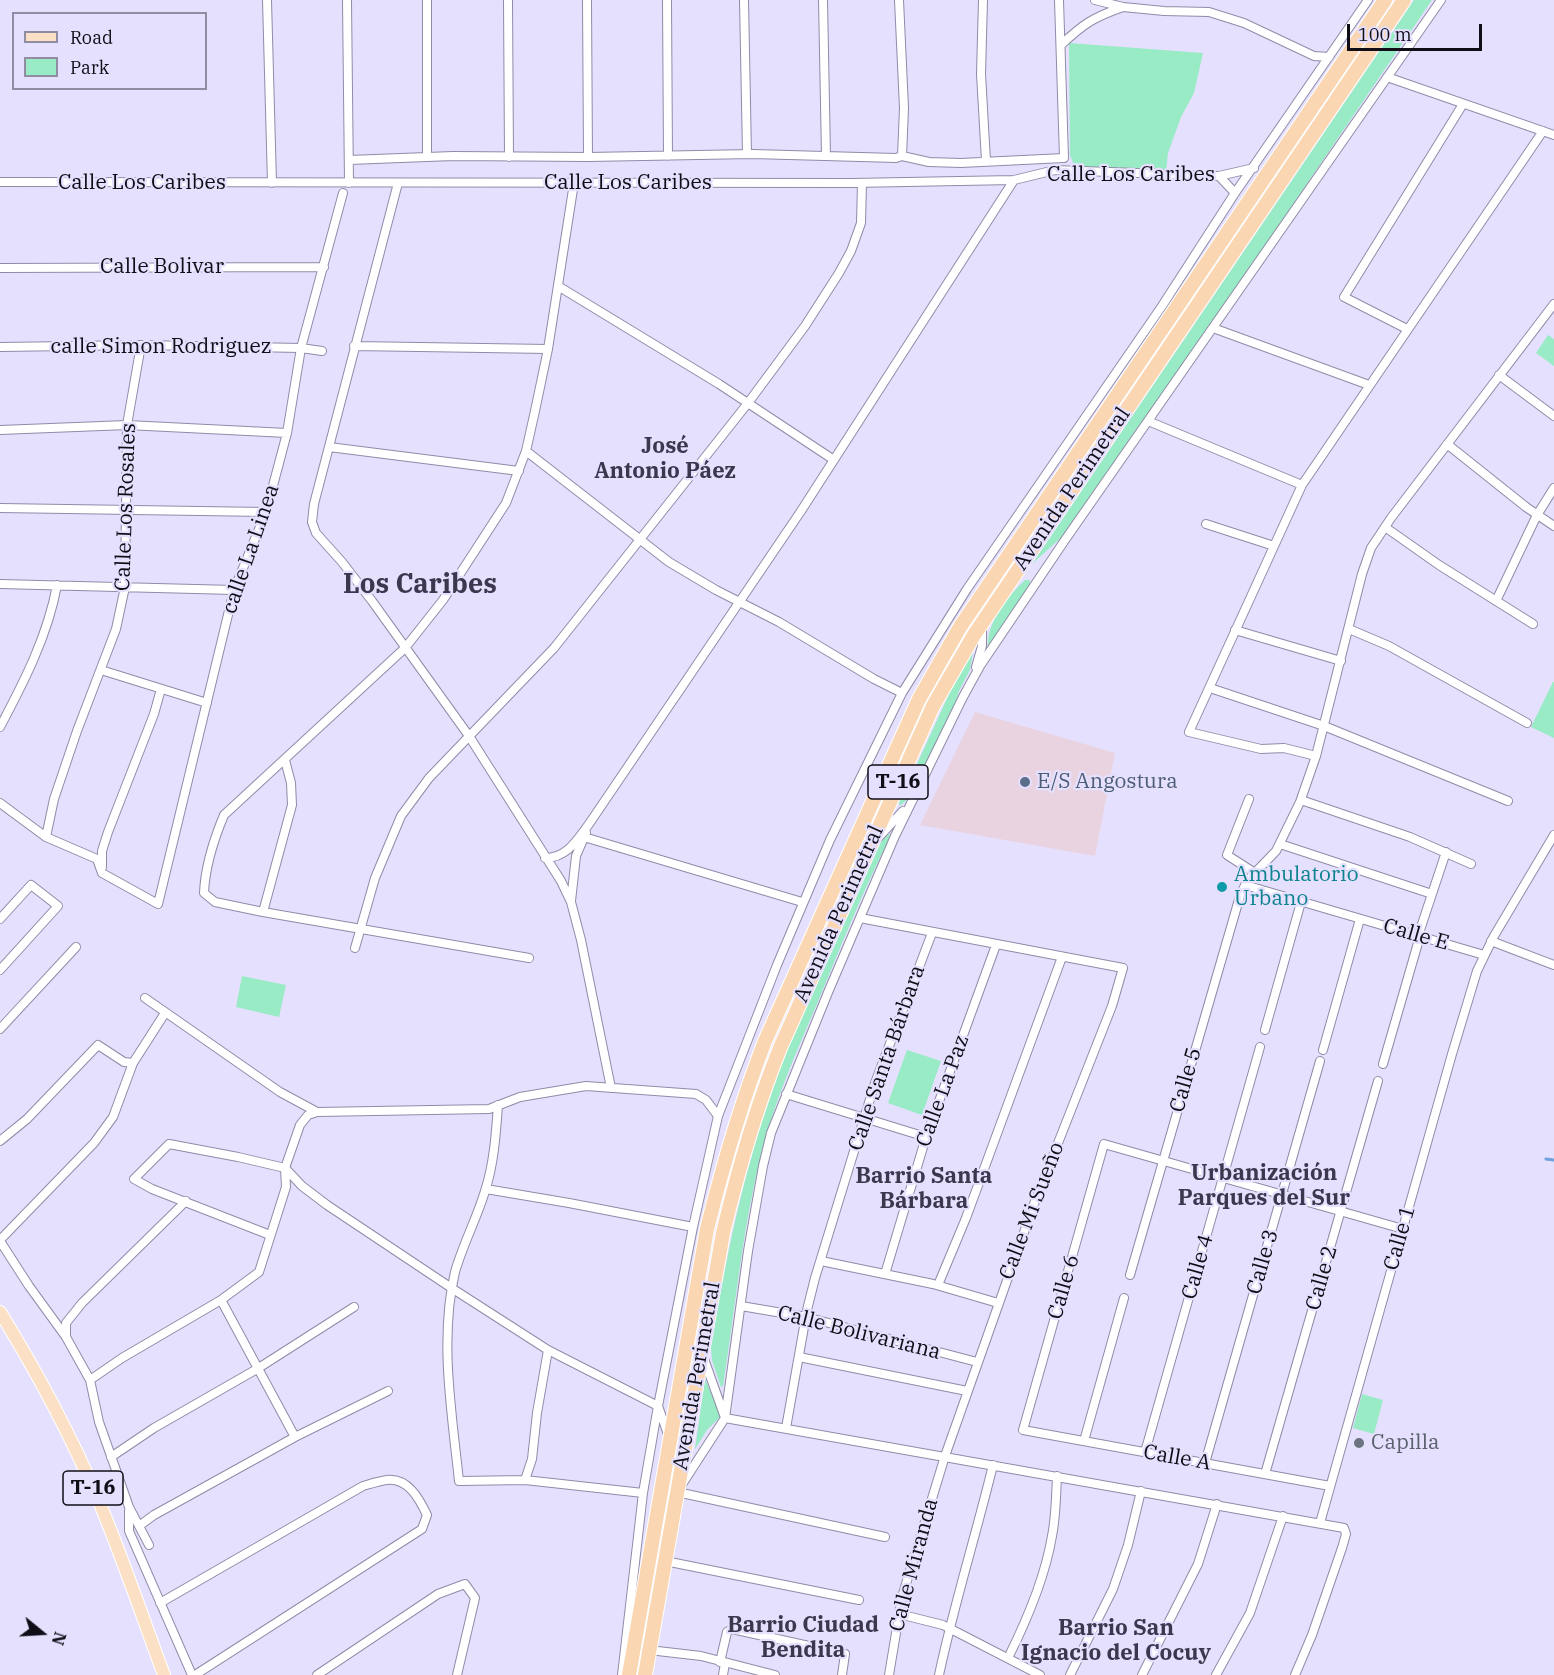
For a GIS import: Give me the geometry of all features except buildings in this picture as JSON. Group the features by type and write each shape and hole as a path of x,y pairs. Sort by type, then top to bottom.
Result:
{"highway":[{"name":"Avenida Perimetral","path":"629,1675 707,1229 738,1114 774,1022 918,699 966,617 1385,0"},
{"name":"Avenida Perimetral","path":"645,1675 723,1233 754,1119 780,1048 933,706 982,622 1404,0"}],"main road":[{"name":"T-16","path":"0,1312 43,1385 99,1501 164,1675"}],"street":[{"path":"267,0 272,183"},
{"path":"347,0 349,183"},
{"path":"427,0 427,157"},
{"path":"508,0 509,157"},
{"path":"587,0 588,157"},
{"path":"667,0 668,156"},
{"path":"744,0 747,154"},
{"path":"823,0 826,156"},
{"path":"899,0 904,108 902,156"},
{"path":"983,0 981,74 986,161"},
{"path":"349,159 747,154 896,159 902,156 929,162 961,163 1064,159 1059,0"},
{"path":"1095,0 1124,7 1209,12 1244,23 1314,56 1329,57"},
{"name":"Avenida Perimetral","path":"725,1418 765,1156 771,1133 860,918 914,798 972,678 1441,0"},
{"path":"622,1675 643,1493 693,1227 718,1116 802,902 902,693 967,589 1162,306 1235,193 1367,1"},
{"path":"1061,45 1079,28 1097,16 1124,7"},
{"path":"1387,77 1554,135"},
{"path":"1407,329 1344,297 1463,104"},
{"path":"1316,756 1284,748 1261,749 1189,732 1302,484 1543,131"},
{"name":"Calle Los Caribes","path":"0,182 862,183 1014,180 1054,170 1219,176 1254,168"},
{"path":"1219,176 1235,193"},
{"path":"545,858 560,857 568,851 589,824 834,460 1014,180"},
{"path":"398,183 354,346 314,504 312,522 316,533 360,585 469,736 561,881 571,902 581,940 611,1088"},
{"path":"529,958 215,902 204,893 204,881 224,815 405,648 465,568 506,502 526,451 548,349 574,183"},
{"path":"355,948 375,878 401,816 429,778 555,648 748,404 805,326 851,251 861,223 862,183"},
{"name":"calle La Linea","path":"102,873 158,904 234,590 266,512 287,433 301,348 343,193"},
{"name":"Calle Bolivar","path":"0,268 324,267"},
{"path":"558,286 658,346 834,460"},
{"path":"1245,885 1270,860 1301,800 1316,756 1366,561 1385,527 1499,375 1550,316 1554,304"},
{"path":"1213,328 1369,385"},
{"name":"calle Simon Rodriguez","path":"0,347 141,345 301,348 322,351"},
{"name":"Calle Los Rosales","path":"46,837 61,780 116,629 125,586 127,425 141,345"},
{"path":"354,346 548,349"},
{"path":"1499,375 1554,416"},
{"path":"1148,421 1302,484"},
{"path":"0,430 127,425 287,433"},
{"path":"1447,444 1554,526"},
{"path":"329,447 519,471"},
{"path":"526,451 639,541 669,562 902,693"},
{"path":"1497,601 1537,515 1554,488"},
{"path":"0,508 266,512"},
{"path":"1206,524 1274,546"},
{"path":"1385,527 1533,624"},
{"path":"0,584 234,590"},
{"path":"0,727 28,674 52,611 57,585"},
{"path":"972,678 981,654 982,622"},
{"path":"1349,629 1389,646 1527,723"},
{"path":"1235,630 1341,661"},
{"path":"101,670 207,703"},
{"path":"1210,688 1324,726 1508,801"},
{"path":"102,873 102,851 154,714 161,689"},
{"path":"263,912 292,805 291,783 285,760"},
{"path":"866,854 914,798"},
{"path":"1249,799 1227,855 1255,873"},
{"path":"1301,800 1410,837 1471,864"},
{"path":"0,803 46,837 98,859 102,873"},
{"path":"571,902 576,856 589,824"},
{"name":"Calle 1","path":"1320,1523 1452,1054 1484,955 1554,835"},
{"path":"584,837 802,902"},
{"path":"1280,844 1432,894"},
{"path":"1383,1064 1419,936 1446,852"},
{"path":"0,919 32,885 58,906 0,970"},
{"name":"Calle E","path":"1245,885 1484,955"},
{"name":"Calle 5","path":"1130,1275 1222,956 1245,885"},
{"path":"1265,1030 1301,902"},
{"path":"860,918 1062,957 966,1218 938,1285"},
{"path":"1323,1050 1360,919"},
{"name":"Calle Santa Bárbara","path":"786,1428 806,1317 821,1261 875,1083 932,933"},
{"path":"1491,941 1554,965"},
{"name":"Calle La Paz","path":"885,1274 926,1137 996,945"},
{"path":"0,1029 76,947"},
{"name":"Calle Mi Sueño","path":"945,1456 1034,1204 1112,1006 1123,968 1062,957"},
{"path":"145,998 280,1092 317,1112"},
{"path":"149,1545 129,1507 111,1457 99,1422 90,1380 66,1337 29,1286 0,1240 94,1143 113,1117 133,1063 165,1013"},
{"path":"0,1141 27,1119 98,1045 124,1062 133,1063"},
{"name":"Calle 4","path":"1145,1452 1260,1047"},
{"name":"Calle 3","path":"1205,1463 1320,1061"},
{"name":"Calle 2","path":"1265,1474 1378,1081"},
{"path":"90,1380 122,1358 221,1300 259,1272 286,1187 285,1168 300,1125 308,1115 317,1112 489,1109 520,1097 586,1086 696,1094 706,1100 718,1116"},
{"path":"786,1094 926,1137"},
{"path":"498,1105 496,1132 486,1189 455,1274 449,1310 447,1365 459,1481 525,1480 643,1493"},
{"path":"270,1235 186,1201 152,1190 134,1179 169,1144 285,1168 302,1186 327,1205 548,1350 658,1406 670,1440"},
{"name":"Calle 6","path":"1023,1430 1104,1144 1163,1161"},
{"path":"1163,1161 1403,1229"},
{"path":"486,1189 693,1227"},
{"path":"66,1337 66,1323 82,1303 186,1201"},
{"path":"821,1261 938,1285 998,1303"},
{"path":"1084,1441 1124,1298"},
{"path":"221,1300 296,1437"},
{"name":"Calle Bolivariana","path":"741,1306 806,1317 977,1362"},
{"path":"111,1457 154,1428 257,1368 354,1307"},
{"path":"525,1480 532,1459 548,1350"},
{"path":"702,1351 725,1418"},
{"path":"799,1358 886,1373 967,1391"},
{"path":"139,1526 154,1515 296,1437 388,1391"},
{"path":"725,1418 1343,1527 1346,1529 1346,1534 1315,1626 1295,1675"},
{"path":"725,1418 677,1492 885,1537"},
{"name":"Calle A","path":"1023,1430 1330,1486"},
{"name":"Calle Miranda","path":"889,1675 899,1614 945,1456"},
{"path":"939,1675 949,1628 993,1465"},
{"path":"1008,1658 1028,1615 1047,1559 1055,1520 1057,1476"},
{"path":"129,1507 129,1531 160,1603 193,1675 422,1529 427,1515 420,1501 405,1483 387,1480 363,1486 160,1603"},
{"path":"1070,1675 1124,1562 1142,1491"},
{"path":"1142,1675 1198,1564 1217,1504"},
{"path":"1216,1675 1250,1613 1283,1516"},
{"path":"665,1561 859,1600"},
{"path":"317,1675 438,1594 465,1584 475,1598 457,1675"},
{"path":"899,1614 934,1621 1040,1675"},
{"path":"723,1675 727,1632 732,1629 844,1654 842,1675"},
{"path":"649,1650 701,1656 775,1675"}],"shaded area":[{"name":"E/S Angostura","path":"975,712 1115,753 1095,856 920,825"}],"green space":[{"path":"1414,0 1432,0 1193,351 1064,535 1032,564"},
{"path":"1069,43 1203,53 1194,93 1181,117 1168,153 1166,172 1091,171 1074,165 1070,155"},
{"path":"1548,335 1554,339 1554,366 1536,353"},
{"path":"1025,580 1029,580 1031,584 988,649 990,630 994,620 1005,602"},
{"path":"973,652 970,670 959,691 953,711 914,793 900,806 899,803 950,692"},
{"path":"1554,682 1554,738 1531,727"},
{"path":"890,834 796,1054 770,1122 751,1201 723,1386 721,1387 712,1360 711,1347 737,1214 764,1115 786,1053 876,849"},
{"path":"242,976 286,985 279,1017 236,1007"},
{"path":"907,1050 941,1061 922,1115 888,1103"},
{"path":"705,1379 721,1416 707,1430 695,1449"},
{"path":"1362,1394 1383,1400 1374,1434 1353,1428"}],"waterway":[{"path":"1546,1159 1554,1160"}],"place":[{"name":"E/S Angostura","path":"1025,782"},
{"name":"Ambulatorio Urbano","path":"1222,887"},
{"name":"Capilla","path":"1359,1443"}],"district":[{"name":"José Antonio Páez","path":"665,460"},
{"name":"Los Caribes","path":"420,585"},
{"name":"Urbanización Parques del Sur","path":"1264,1186"},
{"name":"Barrio Santa Bárbara","path":"924,1190"},
{"name":"Barrio Ciudad Bendita","path":"803,1638"},
{"name":"Barrio San Ignacio del Cocuy","path":"1116,1642"}]}
